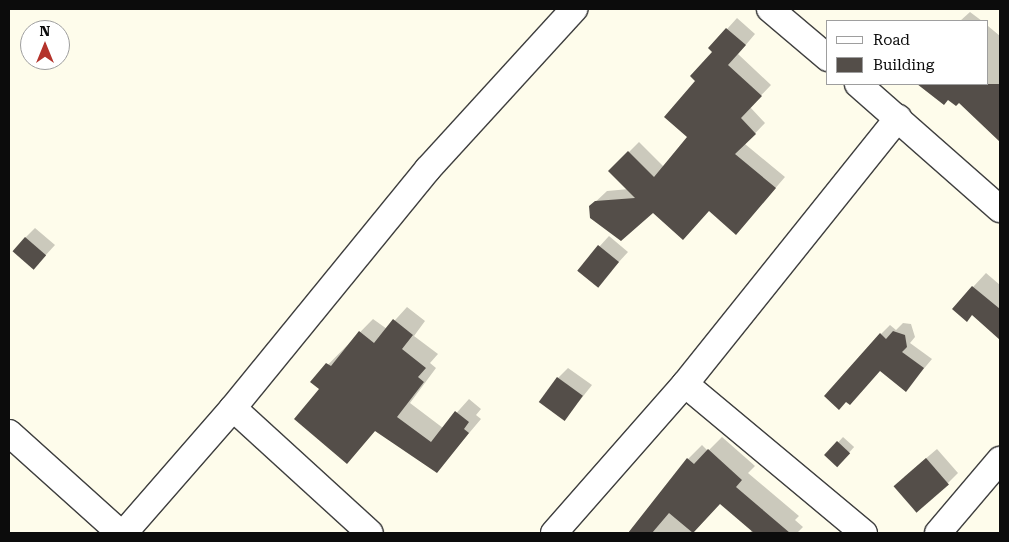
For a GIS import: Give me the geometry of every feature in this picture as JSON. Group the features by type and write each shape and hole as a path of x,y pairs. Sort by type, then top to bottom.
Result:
{"street":[{"path":"124,533 232,408 428,169 574,9"},
{"path":"770,9 826,56"},
{"path":"859,85 1000,208"},
{"path":"554,533 685,384 898,118"},
{"path":"685,384 864,533"},
{"path":"232,408 370,533"},
{"path":"9,433 120,533"},
{"path":"938,533 1000,460"}],"building":[{"path":"726,28 746,45 728,65 762,96 741,118 756,134 735,154 776,188 736,235 709,211 683,240 653,213 621,241 590,218 589,206 595,201 635,198 608,171 628,151 654,177 687,137 664,117 695,81 690,76 712,52 708,48"},
{"path":"1000,84 1000,142 959,103 956,106 948,100 944,105 918,85"},
{"path":"25,237 46,255 34,270 13,251"},
{"path":"598,245 619,262 598,288 577,271"},
{"path":"972,286 1000,309 1000,340 972,315 967,322 952,309"},
{"path":"393,319 413,335 402,349 426,368 418,377 424,382 397,417 431,442 455,411 469,422 464,429 469,433 437,473 375,431 347,464 294,419 319,389 310,382 326,363 331,366 359,331 374,343"},
{"path":"893,331 905,335 907,347 902,352 924,368 906,392 880,371 850,405 846,402 839,410 824,396 880,333 886,339"},
{"path":"557,377 583,396 565,421 539,402"},
{"path":"837,441 850,453 837,467 824,455"},
{"path":"708,449 742,480 736,487 790,533 754,533 720,504 693,533 669,513 652,533 628,533 687,458 694,464"},
{"path":"926,458 949,484 917,513 894,486"}]}
